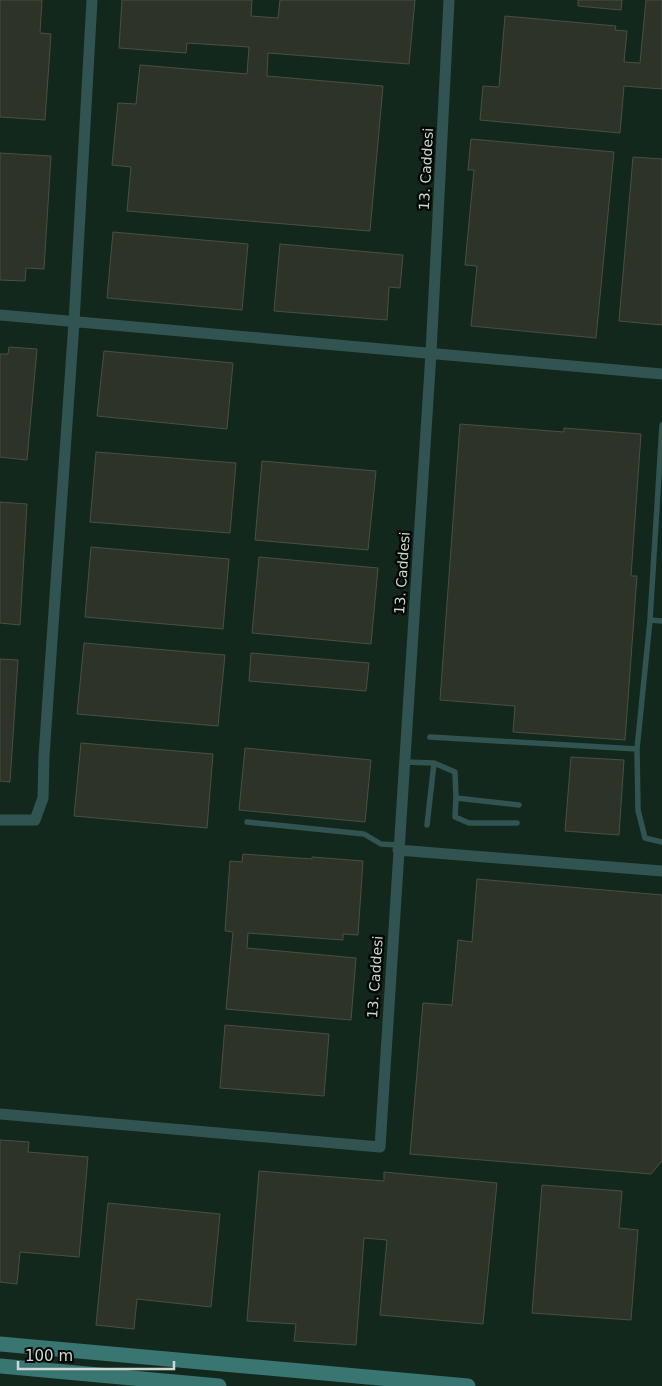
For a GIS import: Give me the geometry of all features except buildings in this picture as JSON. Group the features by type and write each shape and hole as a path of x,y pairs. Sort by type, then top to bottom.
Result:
{"street":[{"path":"0,820 35,820 43,798 74,322 92,0"},
{"name":"13. Caddesi","path":"0,1114 380,1147 431,353 449,0"},
{"path":"0,316 662,374"},
{"path":"398,847 662,871"},
{"path":"0,1344 468,1386"},
{"path":"0,1366 219,1386"}],"lane":[{"path":"662,425 650,620 637,749 638,810 645,838 662,842"},
{"path":"650,620 662,621"},
{"path":"430,737 637,749"},
{"path":"404,762 434,763 455,772 455,817 469,823 517,823"},
{"path":"427,825 434,763"},
{"path":"456,798 519,804"},
{"path":"247,822 364,834 382,844 398,847"}],"shaded area":[{"path":"0,0 662,0 662,1386 0,1386"}]}
